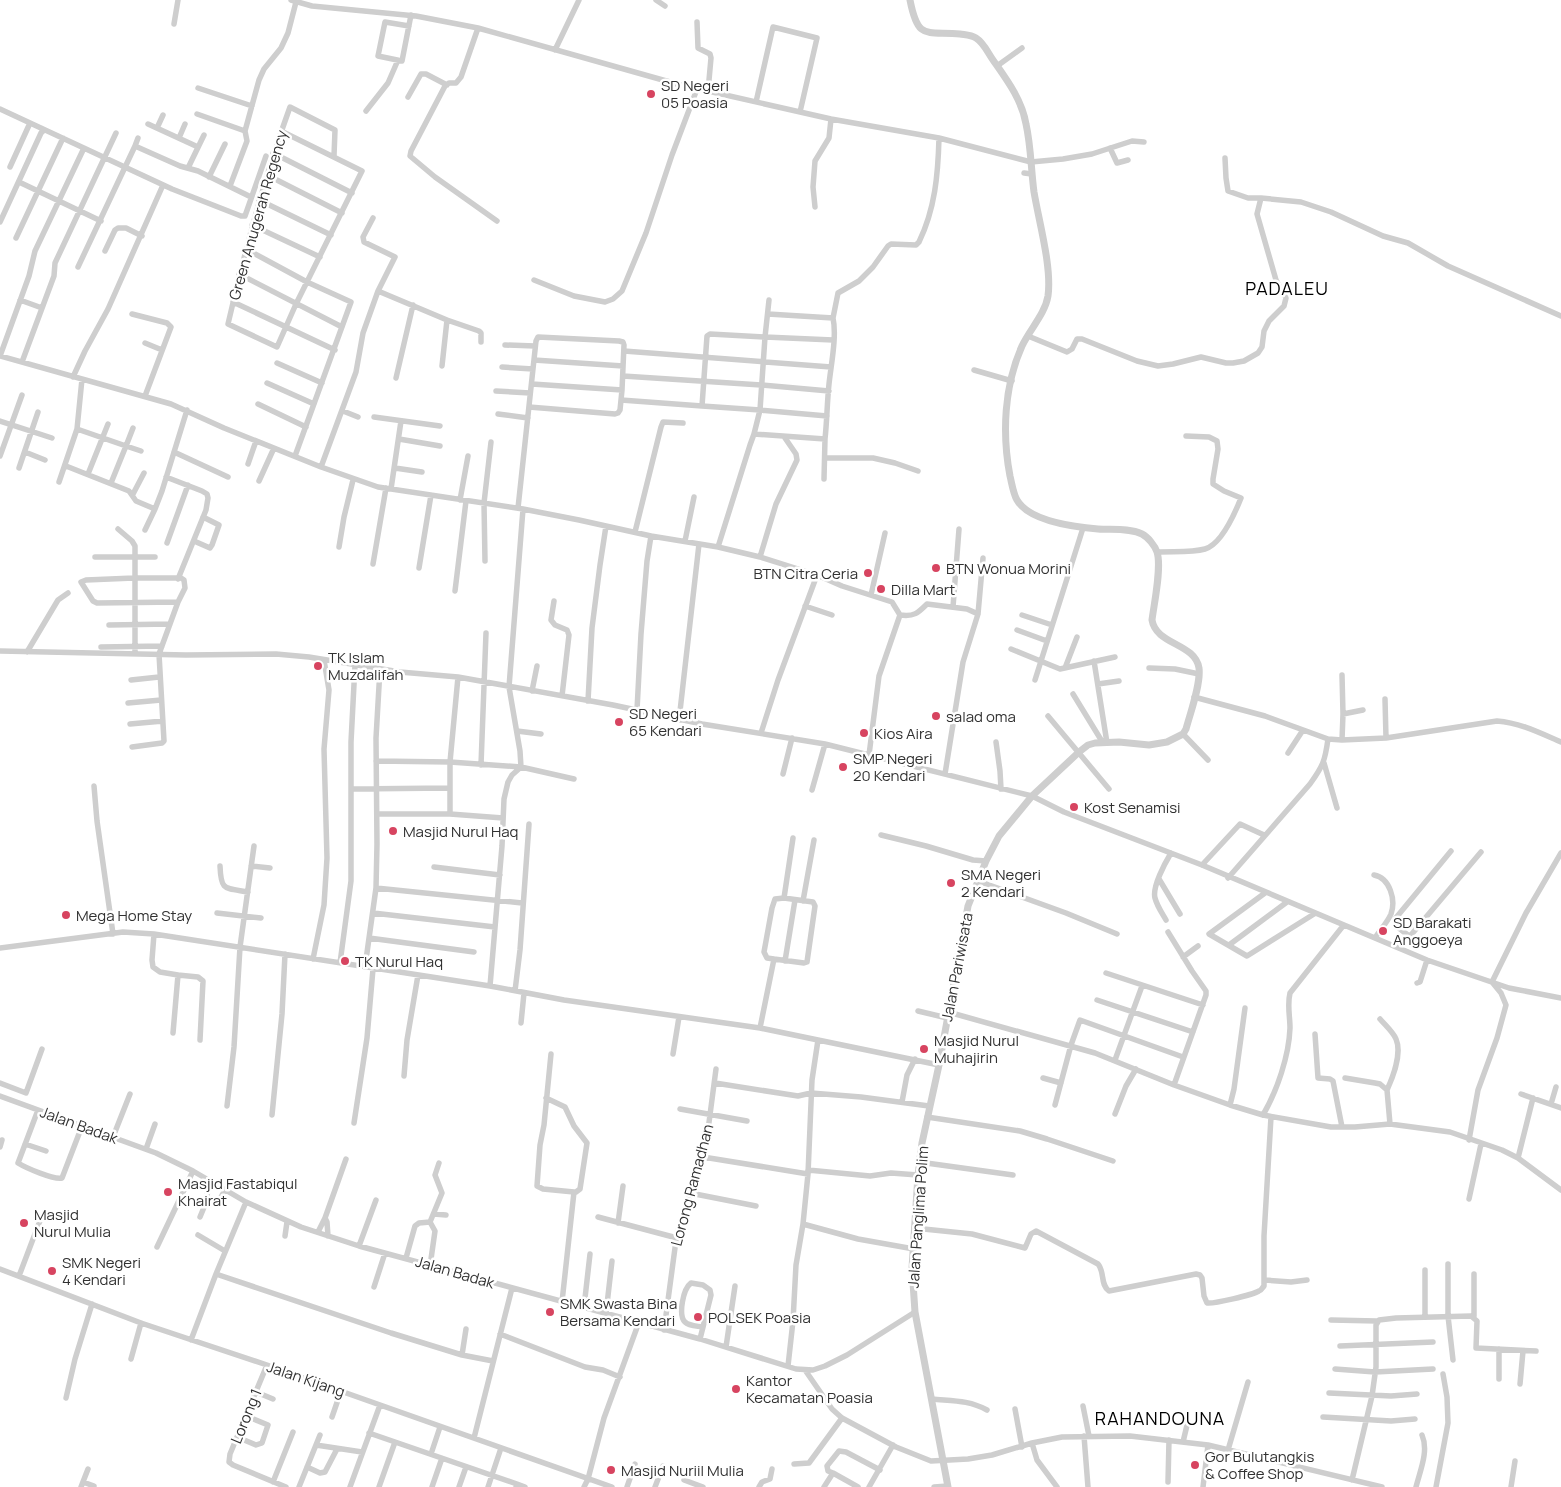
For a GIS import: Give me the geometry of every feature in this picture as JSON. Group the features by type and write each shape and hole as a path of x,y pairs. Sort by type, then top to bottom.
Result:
{"street":[{"path":"174,24 178,0"},
{"path":"555,50 578,0"},
{"path":"656,0 665,6"},
{"path":"910,0 918,26 922,31 974,37 981,43 1006,77 1024,115 1049,283 1046,304 1022,346 1012,381 1006,415 1006,458 1016,499 1023,508 1036,515 1058,522 1083,528 1130,531 1142,534 1149,540 1158,552 1159,564 1152,620 1153,627 1159,635 1191,655 1196,661 1199,674 1183,734 1167,742 1149,745 1091,744 1078,752"},
{"path":"230,186 247,141 245,131 259,80 264,69 280,48 288,33 294,1 312,6 411,15 478,28 697,89 831,119 939,138 1031,162 1063,160 1092,154 1132,141 1144,142"},
{"path":"409,26 385,22 378,56 402,61 409,26 411,15"},
{"path":"697,22 698,48 710,54 711,58 708,91"},
{"path":"756,102 773,27 816,38 800,112"},
{"path":"478,28 461,77 456,82 447,85 410,156 435,177 497,221"},
{"path":"997,66 1022,48"},
{"path":"366,111 388,83 398,60"},
{"path":"408,97 422,74 426,74 447,85"},
{"path":"198,88 252,106"},
{"path":"534,280 574,296 605,302 613,299 622,291 646,234 672,155 697,89"},
{"name":"Green Anugerah Regency","path":"286,327 278,347 228,324 259,200 273,153 290,107 335,130 334,156"},
{"path":"0,109 164,185 241,216 245,216 266,156"},
{"path":"197,114 245,131"},
{"path":"157,128 163,115"},
{"path":"815,207 813,187 815,161 829,138 831,119"},
{"path":"10,167 30,123"},
{"path":"148,124 198,147"},
{"path":"178,138 185,124"},
{"path":"0,222 44,130"},
{"path":"281,131 362,171 286,327"},
{"path":"22,362 54,276 55,263 116,133"},
{"path":"188,168 204,135"},
{"path":"16,238 63,138"},
{"path":"78,267 138,138"},
{"path":"824,479 833,340 832,318 838,293 859,281 891,244 916,245 919,242 930,215 934,197 938,172 939,138"},
{"path":"209,177 225,144"},
{"path":"135,146 230,186 251,197"},
{"path":"84,148 35,251 0,356 145,396 186,410 256,441 353,480 389,489 521,509 651,536 718,547 760,557 892,602 900,616 879,676 869,755"},
{"path":"1110,148 1117,163 1128,160"},
{"path":"273,153 352,193"},
{"path":"1225,158 1228,191 1231,194 1248,198 1301,202 1331,212 1383,236 1413,246 1448,266 1561,316"},
{"path":"1024,173 1032,174"},
{"path":"267,175 342,213"},
{"path":"19,182 101,221"},
{"path":"73,377 108,309 164,185"},
{"path":"1028,336 1068,352 1072,350 1078,339 1082,339 1137,362 1158,366 1201,357 1226,363 1244,361 1252,357 1260,351 1264,330 1269,321 1284,306 1286,298 1276,280 1257,214 1261,198"},
{"path":"259,200 331,235"},
{"path":"321,467 356,372 363,333 378,291 396,257 364,242 363,237 373,218"},
{"path":"252,225 320,257"},
{"path":"105,251 115,230 118,228 126,228 142,236"},
{"path":"246,249 307,282 351,302 295,456"},
{"path":"239,274 342,327"},
{"path":"378,291 447,320 479,331 481,333 481,342"},
{"path":"20,300 42,308"},
{"path":"718,547 760,410 769,300"},
{"path":"233,302 334,350"},
{"path":"396,378 413,305"},
{"path":"132,314 168,323 171,326 145,396"},
{"path":"768,314 832,318"},
{"path":"442,366 447,320"},
{"path":"702,406 707,336 710,334 833,340"},
{"path":"521,767 517,730 509,687 521,509 530,393 535,346 538,337 541,336 623,342 623,376 620,410 618,413 529,407"},
{"path":"146,342 162,350"},
{"path":"505,345 535,346"},
{"path":"624,351 831,367"},
{"path":"534,360 623,366"},
{"path":"277,363 322,383"},
{"path":"502,367 533,369"},
{"path":"974,370 1012,381"},
{"path":"623,376 829,391"},
{"path":"59,482 77,429 82,379"},
{"path":"267,383 314,404"},
{"path":"532,384 622,390"},
{"path":"496,390 530,393"},
{"path":"0,456 22,395"},
{"path":"621,400 827,416"},
{"path":"258,404 306,427"},
{"path":"145,530 155,509 166,477 186,410"},
{"path":"343,411 358,417"},
{"path":"19,468 38,412"},
{"path":"498,414 528,418"},
{"path":"374,417 440,426"},
{"path":"0,421 52,438"},
{"path":"373,564 395,468 401,421"},
{"path":"635,532 660,427 663,422 683,424"},
{"path":"88,474 108,424"},
{"path":"111,483 133,428"},
{"path":"77,429 140,451"},
{"path":"754,434 785,438 826,439"},
{"path":"1158,552 1206,549 1213,545 1233,517 1241,498 1224,491 1214,484 1213,478 1218,449 1217,441 1209,437 1186,436"},
{"path":"760,557 776,504 797,460 796,454 785,438"},
{"path":"399,439 440,446"},
{"path":"248,464 256,441"},
{"path":"485,561 484,503 491,442"},
{"path":"259,481 274,448"},
{"path":"25,452 45,460"},
{"path":"174,452 228,477"},
{"path":"455,591 468,456"},
{"path":"825,458 873,458 894,462 918,470"},
{"path":"66,466 111,483 132,494 136,501 155,509"},
{"path":"395,468 422,472"},
{"path":"132,494 144,473"},
{"path":"166,477 207,494 208,498 203,517 178,579"},
{"path":"339,547 353,480"},
{"path":"167,543 188,485"},
{"path":"419,568 431,495"},
{"path":"685,541 694,497"},
{"path":"194,541 210,548 212,545 219,525 203,517"},
{"path":"588,700 592,628 606,526"},
{"path":"1035,680 1083,528"},
{"path":"118,529 135,546 134,651"},
{"path":"953,607 959,529"},
{"path":"871,595 886,533"},
{"path":"637,710 641,634 651,536"},
{"path":"680,720 699,544"},
{"path":"95,557 155,557"},
{"path":"944,774 963,662 978,614 983,558"},
{"path":"761,734 778,680 816,575"},
{"path":"132,747 163,742 159,654 186,585 183,579 134,578 86,580 81,582 83,588 94,602 178,602"},
{"path":"26,652 58,600 68,593"},
{"path":"554,601 551,620 555,625 567,630 569,635 562,696"},
{"path":"900,616 910,617 927,604 966,609 978,614"},
{"path":"805,606 832,615"},
{"path":"1022,615 1052,625"},
{"path":"109,625 170,624"},
{"path":"1017,630 1047,641"},
{"path":"481,765 486,682 486,633"},
{"path":"1065,668 1077,637"},
{"path":"0,651 134,651 162,646"},
{"path":"101,647 159,654 276,654 309,656 380,669 458,677 588,700 680,720 825,744 1032,796 1064,812 1202,865 1228,878 1428,960 1509,988 1561,998"},
{"path":"1011,649 1060,669 1115,657"},
{"path":"313,959 324,905 327,858 324,749 329,690 324,660"},
{"path":"1094,661 1105,743"},
{"path":"340,963 351,893 351,742 355,665"},
{"path":"532,691 537,666"},
{"path":"1149,668 1175,669 1199,674"},
{"path":"365,967 376,888 376,761 380,669"},
{"path":"1342,675 1344,714 1342,740"},
{"path":"131,680 159,677"},
{"path":"450,814 450,762 458,677"},
{"path":"1098,684 1119,681"},
{"path":"1073,694 1105,743"},
{"path":"1194,697 1265,716 1328,739 1386,738 1497,722 1512,722 1561,742"},
{"path":"1385,699 1386,738"},
{"path":"128,703 161,700"},
{"path":"1344,714 1363,710"},
{"path":"1048,716 1108,789"},
{"path":"130,724 163,721"},
{"path":"517,730 541,734"},
{"path":"1288,753 1303,730"},
{"path":"1183,734 1208,760"},
{"path":"783,774 792,738"},
{"path":"1228,878 1310,784 1324,763 1328,739"},
{"path":"996,742 1001,789"},
{"path":"812,790 825,744"},
{"name":"Jalan Pariwisata","path":"939,1065 968,906 986,862 999,836 1032,796 1078,752"},
{"path":"376,761 450,762 521,767 574,779"},
{"path":"1324,763 1337,808"},
{"path":"490,986 506,789 512,775 521,767"},
{"path":"94,786 113,934"},
{"path":"351,788 450,788"},
{"path":"377,814 450,814 503,818"},
{"path":"515,991 520,950 528,824"},
{"path":"1202,865 1240,824 1264,835"},
{"path":"881,835 986,862"},
{"path":"784,898 793,838"},
{"path":"803,900 814,840"},
{"path":"227,1106 234,1047 240,947 254,846"},
{"path":"1409,936 1395,925 1395,919 1451,851"},
{"path":"1400,948 1481,852"},
{"path":"1166,920 1155,897 1155,892 1171,853"},
{"path":"1492,982 1526,913 1561,854"},
{"path":"220,866 223,886 228,889 248,892"},
{"path":"251,866 270,868"},
{"path":"434,868 500,875"},
{"path":"1374,874 1383,878 1389,886 1393,906 1386,923 1375,938"},
{"path":"1159,879 1180,914"},
{"path":"978,881 1117,934"},
{"path":"376,888 522,903"},
{"path":"1265,893 1209,934 1247,956 1314,914"},
{"path":"778,898 784,898 813,902 815,906 806,963 767,958 764,952 774,902 778,898"},
{"path":"785,961 795,900"},
{"path":"1229,945 1287,902"},
{"path":"373,912 495,927"},
{"path":"217,913 261,918"},
{"path":"1264,1115 1275,1092 1287,1049 1290,1026 1290,993 1343,926"},
{"path":"0,948 123,932 154,934 490,986 524,993 760,1028 939,1065"},
{"path":"1168,932 1206,991 1203,1006 1174,1085"},
{"path":"154,934 153,967 160,972 198,977 203,981 200,1040"},
{"path":"369,938 474,952"},
{"path":"1183,957 1198,946"},
{"path":"272,1115 282,1014 285,954"},
{"path":"760,1028 774,959"},
{"path":"1417,983 1420,981 1428,960"},
{"path":"354,1123 367,1038 373,969"},
{"path":"1106,973 1203,1006"},
{"path":"173,1033 178,975"},
{"path":"404,1076 407,1040 418,975"},
{"path":"1469,1140 1478,1090 1497,1038 1506,1005 1501,993 1492,982"},
{"path":"1116,1060 1142,986"},
{"path":"521,1023 524,993"},
{"path":"1097,1000 1193,1032"},
{"path":"1230,1105 1234,1089 1245,1008"},
{"path":"918,1011 948,1015 1071,1045 1116,1060 1174,1085 1271,1117 1306,1124 1342,1127 1390,1124 1450,1132 1502,1150 1518,1158 1561,1190"},
{"path":"673,1054 679,1017"},
{"path":"1380,1019 1393,1034 1397,1045 1392,1078 1386,1090 1390,1124"},
{"path":"1055,1105 1071,1045 1080,1020 1183,1057"},
{"path":"1315,1034 1318,1078 1333,1080 1342,1127"},
{"path":"788,1366 796,1265 803,1224 808,1172 811,1093 818,1040"},
{"path":"21,1104 42,1050"},
{"path":"546,1098 565,1107 578,1132 586,1140 587,1151 580,1189 576,1192 543,1189 537,1186 550,1054"},
{"path":"902,1102 907,1075 915,1059"},
{"name":"Jalan Panglima Polim","path":"939,1065 929,1106 919,1162 912,1289 914,1312 948,1486"},
{"name":"Lorong Ramadhan","path":"664,1330 677,1238 702,1157 716,1069"},
{"path":"1116,1114 1126,1086 1136,1069"},
{"path":"1043,1078 1061,1083"},
{"path":"1345,1078 1375,1083 1386,1090"},
{"path":"0,1083 26,1093"},
{"path":"715,1083 798,1096 811,1093 929,1106"},
{"path":"1551,1104 1556,1087"},
{"path":"113,1137 130,1094"},
{"path":"1521,1094 1561,1108"},
{"name":"Jalan Badak","path":"0,1096 146,1149 193,1171 246,1202 287,1222 359,1246 700,1339 788,1366 805,1370 825,1366 847,1355 914,1312"},
{"path":"1518,1158 1533,1098"},
{"path":"680,1109 747,1122"},
{"path":"38,1110 18,1163 20,1165 61,1179 65,1173 82,1126"},
{"path":"927,1117 1020,1131 1113,1161"},
{"path":"914,1228 972,1234 1025,1248 1031,1234 1036,1231 1098,1264 1101,1268 1104,1286 1109,1291 1198,1274 1202,1278 1205,1301 1210,1303 1258,1292 1264,1286 1265,1280 1264,1236 1271,1117"},
{"path":"146,1149 155,1124"},
{"path":"0,1147 2,1140"},
{"path":"25,1144 46,1151"},
{"path":"1468,1199 1482,1144"},
{"path":"702,1157 808,1172 870,1176 892,1173 918,1174"},
{"path":"318,1232 325,1218 346,1159"},
{"path":"919,1162 1013,1175"},
{"path":"430,1222 442,1193 435,1175 439,1163"},
{"path":"157,1247 193,1171"},
{"path":"200,1217 207,1200 208,1180"},
{"path":"618,1223 623,1186"},
{"path":"217,1204 225,1190"},
{"path":"562,1302 574,1192"},
{"path":"690,1193 756,1206"},
{"path":"359,1246 376,1200"},
{"path":"191,1340 246,1202"},
{"path":"434,1214 446,1215"},
{"path":"598,1217 677,1238"},
{"path":"19,1276 41,1218"},
{"path":"325,1218 328,1236"},
{"path":"285,1236 287,1222"},
{"path":"406,1258 415,1226 419,1223 430,1222"},
{"path":"430,1222 435,1231 430,1266"},
{"path":"803,1224 858,1239 914,1249"},
{"path":"198,1235 225,1251"},
{"path":"374,1287 385,1253"},
{"path":"584,1307 590,1254"},
{"path":"606,1313 612,1261"},
{"path":"1448,1264 1448,1316 1453,1360"},
{"name":"Jalan Kijang","path":"0,1269 141,1323 341,1391 603,1486 612,1487"},
{"path":"1425,1270 1425,1317"},
{"path":"216,1274 391,1333 462,1355 493,1362"},
{"path":"1474,1274 1474,1316 1477,1321 1476,1348 1536,1351"},
{"path":"1265,1280 1291,1282 1307,1280"},
{"path":"700,1339 710,1290 702,1285 691,1284 686,1288 683,1298 684,1320 687,1324 702,1327"},
{"path":"726,1347 735,1286"},
{"path":"474,1438 512,1288"},
{"path":"66,1398 75,1359 92,1304"},
{"path":"1331,1320 1378,1322 1381,1319 1474,1316"},
{"path":"584,1487 588,1479 604,1418 639,1322"},
{"path":"1352,1480 1372,1396 1375,1372 1376,1325 1378,1322"},
{"path":"131,1359 141,1323"},
{"path":"462,1355 466,1329"},
{"path":"500,1334 585,1367 603,1370 620,1377"},
{"path":"1340,1346 1433,1342"},
{"path":"1499,1349 1499,1379"},
{"path":"1520,1384 1523,1350"},
{"name":"Lorong 1","path":"267,1365 229,1459 233,1465 273,1482"},
{"path":"1335,1370 1375,1372 1433,1369"},
{"path":"805,1370 832,1409 842,1418 925,1460 968,1459 992,1455 1032,1443 1062,1437 1130,1436 1208,1445 1352,1480 1365,1485 1382,1487"},
{"path":"1436,1487 1448,1423 1447,1397 1443,1374"},
{"path":"1228,1450 1248,1382"},
{"path":"332,1417 341,1391"},
{"path":"256,1392 273,1399"},
{"path":"1329,1393 1372,1396 1417,1394"},
{"path":"932,1399 965,1401 977,1404 987,1410"},
{"path":"352,1486 362,1452 380,1405"},
{"path":"1083,1406 1087,1436 1088,1487"},
{"path":"1015,1409 1022,1447"},
{"path":"237,1437 256,1445 260,1444 264,1437 267,1424 246,1416"},
{"path":"1323,1417 1391,1421 1415,1418"},
{"path":"794,1464 804,1465 812,1460 842,1418"},
{"path":"1183,1442 1188,1421"},
{"path":"431,1454 440,1427"},
{"path":"286,1487 273,1482 293,1432"},
{"path":"369,1434 525,1487"},
{"path":"299,1487 320,1435"},
{"path":"1416,1487 1425,1452 1425,1443 1422,1435"},
{"path":"1168,1482 1169,1440"},
{"path":"378,1487 395,1442"},
{"path":"1032,1443 1037,1460 1057,1487"},
{"path":"316,1445 362,1452"},
{"path":"869,1487 893,1445"},
{"path":"1203,1487 1208,1445"},
{"path":"488,1487 501,1448"},
{"path":"307,1467 320,1473 325,1472 337,1449"},
{"path":"858,1487 828,1470 827,1466 839,1450 880,1470"},
{"path":"432,1487 442,1458"},
{"path":"1511,1487 1515,1461"},
{"path":"627,1487 635,1464"},
{"path":"655,1487 663,1466"},
{"path":"459,1487 466,1467"},
{"path":"88,1469 82,1485 94,1486"},
{"path":"759,1487 762,1482 770,1479 772,1469"},
{"path":"824,1487 833,1473"},
{"path":"681,1487 684,1478 703,1487"},
{"path":"934,1487 948,1486"}],"place":[{"name":"SD Negeri 05 Poasia","path":"651,94"},
{"name":"BTN Wonua Morini","path":"936,568"},
{"name":"BTN Citra Ceria","path":"868,573"},
{"name":"Dilla Mart","path":"881,589"},
{"name":"TK Islam Muzdalifah","path":"318,666"},
{"name":"salad oma","path":"936,716"},
{"name":"SD Negeri 65 Kendari","path":"619,722"},
{"name":"Kios Aira","path":"864,733"},
{"name":"SMP Negeri 20 Kendari","path":"843,767"},
{"name":"Kost Senamisi","path":"1074,807"},
{"name":"Masjid Nurul Haq","path":"393,831"},
{"name":"SMA Negeri 2 Kendari","path":"951,883"},
{"name":"Mega Home Stay","path":"66,915"},
{"name":"SD Barakati Anggoeya","path":"1383,931"},
{"name":"TK Nurul Haq","path":"345,961"},
{"name":"Masjid Nurul Muhajirin","path":"924,1049"},
{"name":"Masjid Fastabiqul Khairat","path":"168,1192"},
{"name":"Masjid Nurul Mulia","path":"24,1223"},
{"name":"SMK Negeri 4 Kendari","path":"52,1271"},
{"name":"SMK Swasta Bina Bersama Kendari","path":"550,1312"},
{"name":"POLSEK Poasia","path":"698,1317"},
{"name":"Kantor Kecamatan Poasia","path":"736,1389"},
{"name":"Gor Bulutangkis & Coffee Shop","path":"1195,1465"},
{"name":"Masjid Nuriil Mulia","path":"611,1470"}],"district":[{"name":"PADALEU","path":"1287,288"},
{"name":"RAHANDOUNA","path":"1160,1418"}]}
